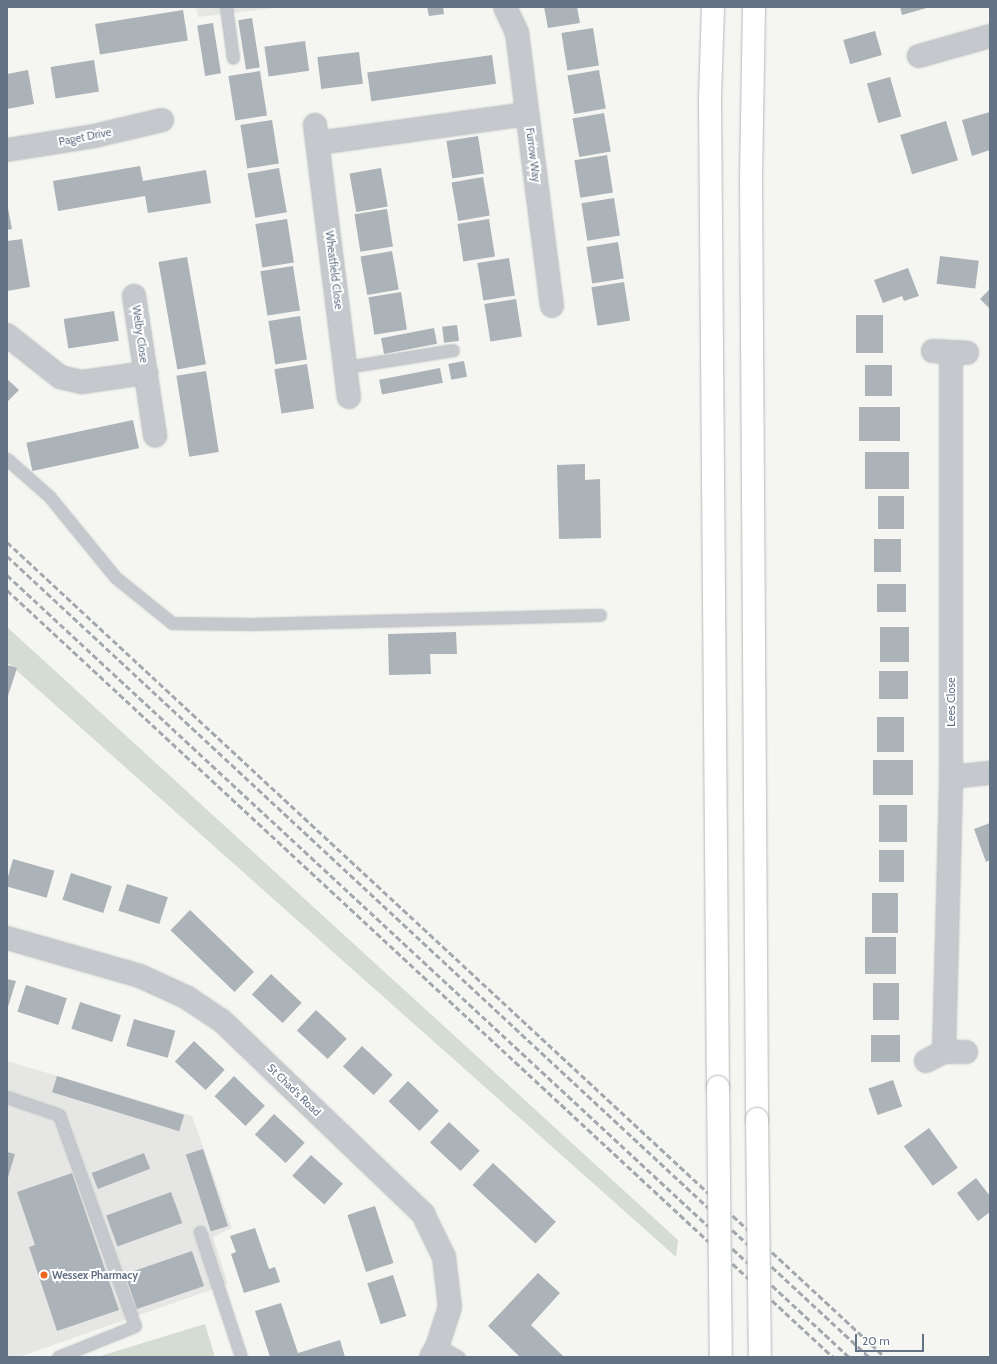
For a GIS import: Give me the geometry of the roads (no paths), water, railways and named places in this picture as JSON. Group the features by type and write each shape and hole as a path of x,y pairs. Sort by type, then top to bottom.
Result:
{"highway":[{"path":"713,7 710,201 721,1357"},
{"path":"754,7 750,179 760,1357"}],"street":[{"name":"Furrow Way","path":"505,7 517,33 552,306"},
{"path":"919,56 990,36"},
{"name":"Wheatfield Close","path":"349,397 316,134 527,114"},
{"name":"Paget Drive","path":"7,150 94,136 162,120"},
{"name":"Welby Close","path":"134,296 155,435"},
{"name":"Welby Close","path":"7,335 60,377 82,382 146,373"},
{"name":"Lees Close","path":"950,352 951,777 935,1056 966,1052"},
{"path":"951,777 990,773"},
{"name":"St Chad's Road","path":"7,938 140,976 186,997 222,1021 423,1214 444,1257 450,1307 434,1351"}],"lane":[{"path":"226,7 233,58"},
{"path":"346,367 453,350"},
{"path":"7,460 48,496 115,577 172,623 249,624 600,615"},
{"path":"7,1097 59,1115 135,1326 58,1357"},
{"path":"200,1232 242,1357"},
{"path":"434,1351 459,1357"}],"railway":[{"path":"7,542 885,1357"},
{"path":"7,556 869,1357"},
{"path":"7,575 849,1357"},
{"path":"7,590 833,1357"}],"place":[{"name":"Wessex Pharmacy","path":"44,1275"}]}
